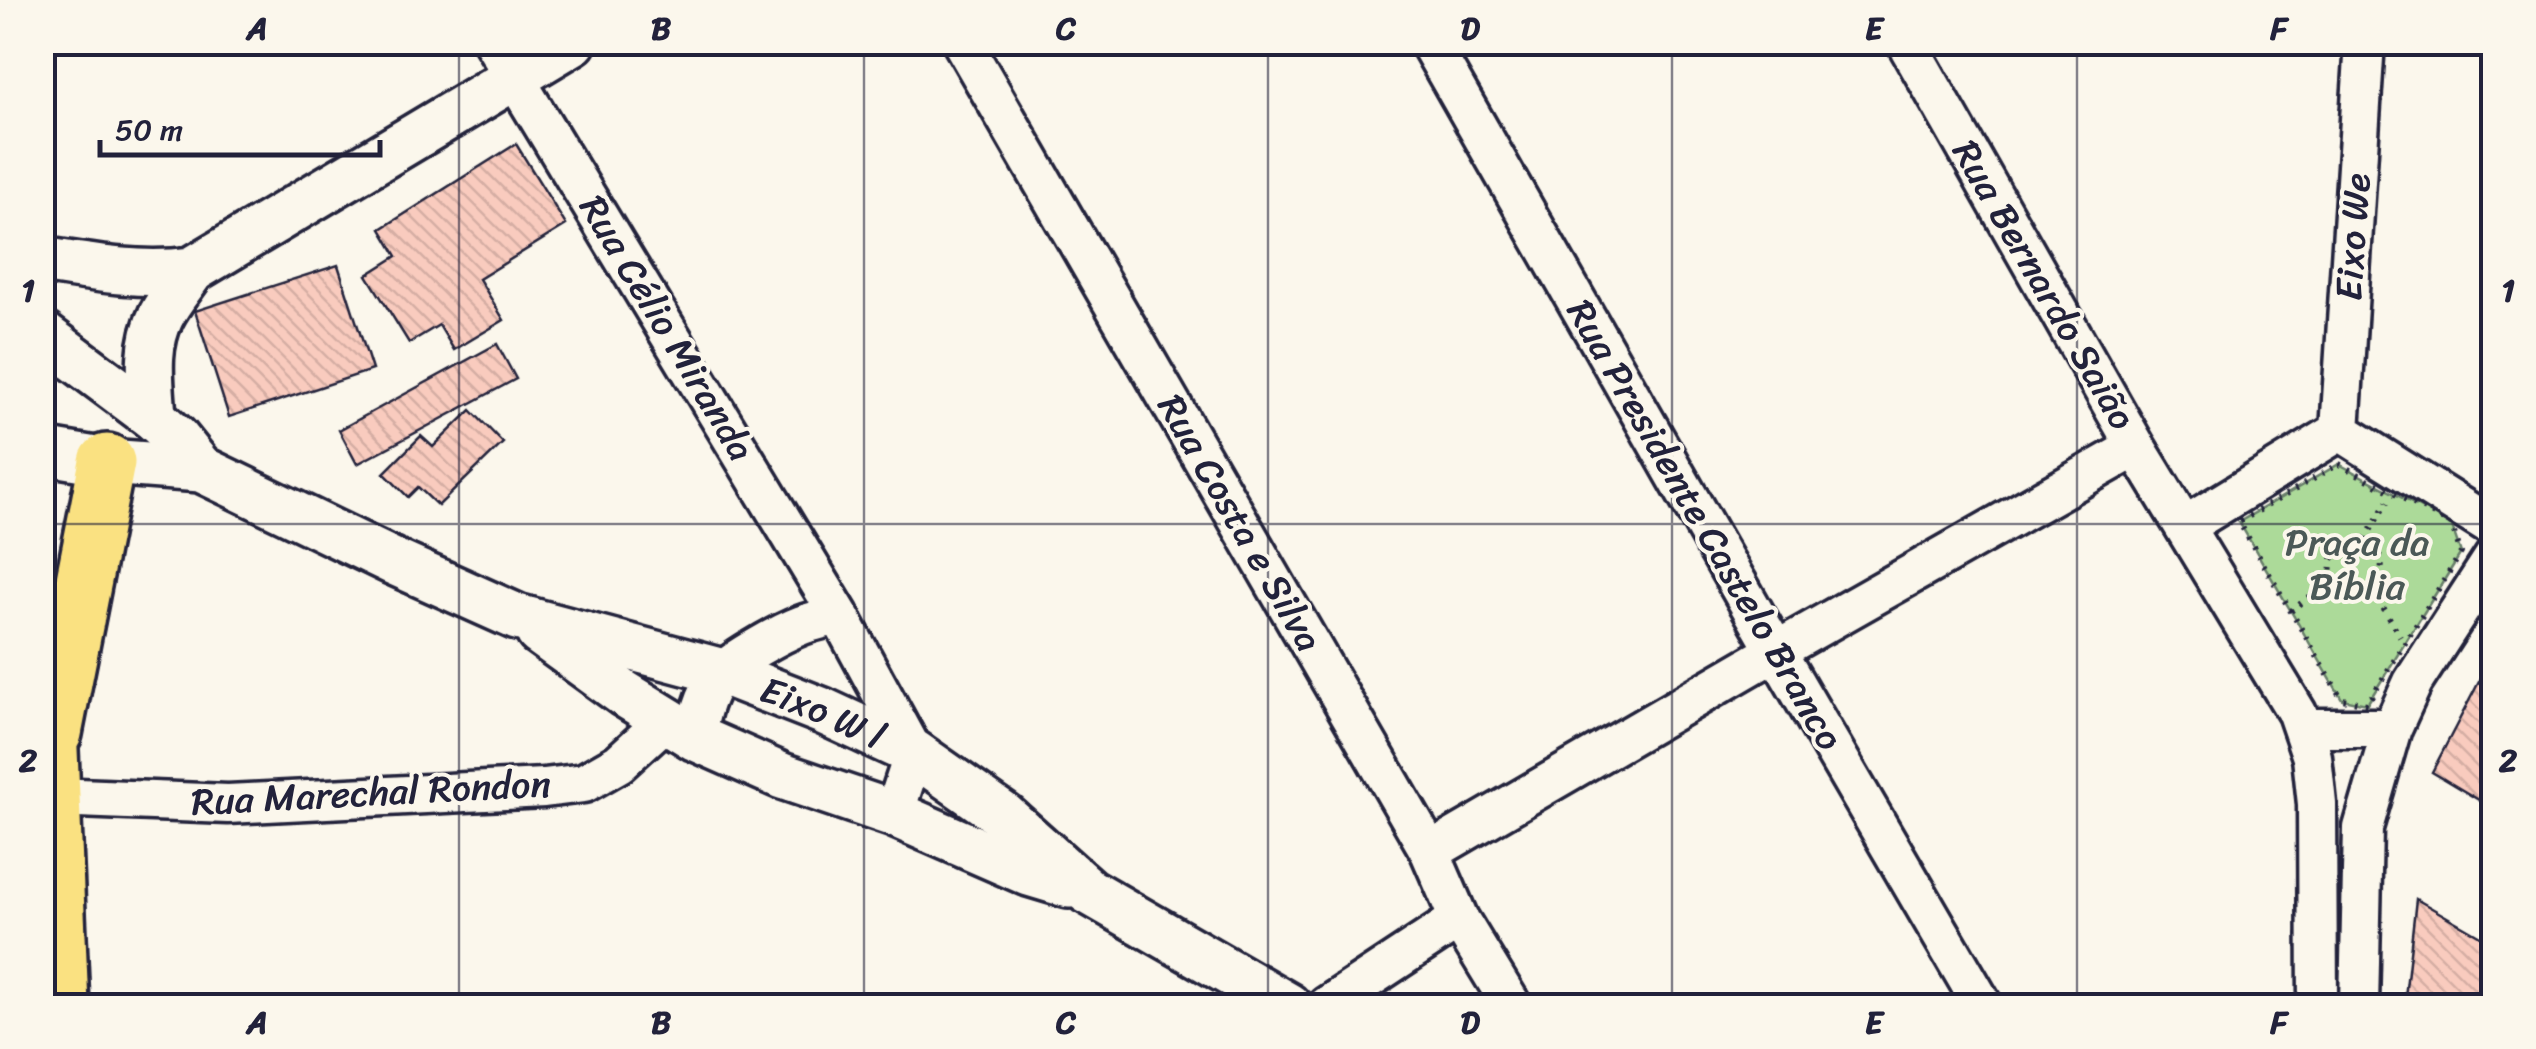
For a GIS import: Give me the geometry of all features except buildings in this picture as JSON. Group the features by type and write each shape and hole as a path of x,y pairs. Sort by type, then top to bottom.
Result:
{"main road":[{"path":"52,774 107,462"},
{"path":"42,689 52,774 61,1006"}],"street":[{"path":"153,417 153,337 161,315 192,270 504,59 572,42"},
{"name":"Rua Costa e Silva","path":"962,42 1430,852 1459,919 1512,1006"},
{"name":"Rua Presidente Castelo Branco","path":"1429,42 1983,1006"},
{"name":"Rua Bernardo Saião","path":"1906,42 2136,447 2297,713 2312,757 2318,804 2318,1006"},
{"name":"Eixo We","path":"2340,431 2366,42"},
{"name":"Rua Célio Miranda","path":"504,59 840,615 914,753"},
{"path":"42,260 124,272 164,274 192,270"},
{"path":"42,334 153,417 201,468"},
{"path":"2185,526 2340,431 2494,528"},
{"path":"1430,852 2136,447"},
{"path":"42,451 107,462 201,468"},
{"name":"Eixo W l","path":"201,468 392,561 517,616 722,672 914,753 1004,816 1088,890 1288,1006"},
{"path":"2359,1006 2364,828 2392,728 2413,682 2494,557"},
{"path":"682,728 699,718 722,672 802,625 840,615"},
{"name":"Eixo W l","path":"517,616 623,693 682,728 782,776 894,814 1029,873 1088,890"},
{"name":"Rua Marechal Rondon","path":"52,774 228,804 544,788 584,783 682,728"},
{"path":"2302,728 2392,728"},
{"path":"894,814 914,753"},
{"path":"1327,1006 1459,919"}],"path":[{"path":"2339,464 2393,493 2451,524 2461,553 2367,704 2342,699 2240,522 2339,464"},
{"path":"2364,541 2393,493"},
{"path":"2291,611 2331,580 2332,559 2344,544 2364,541 2377,550 2382,561 2373,590"},
{"path":"2331,580 2350,590 2373,590"},
{"path":"2373,590 2405,644"}],"green space":[{"name":"Praça da Bíblia","path":"2339,464 2451,524 2461,553 2367,704 2342,699 2239,522"}]}
